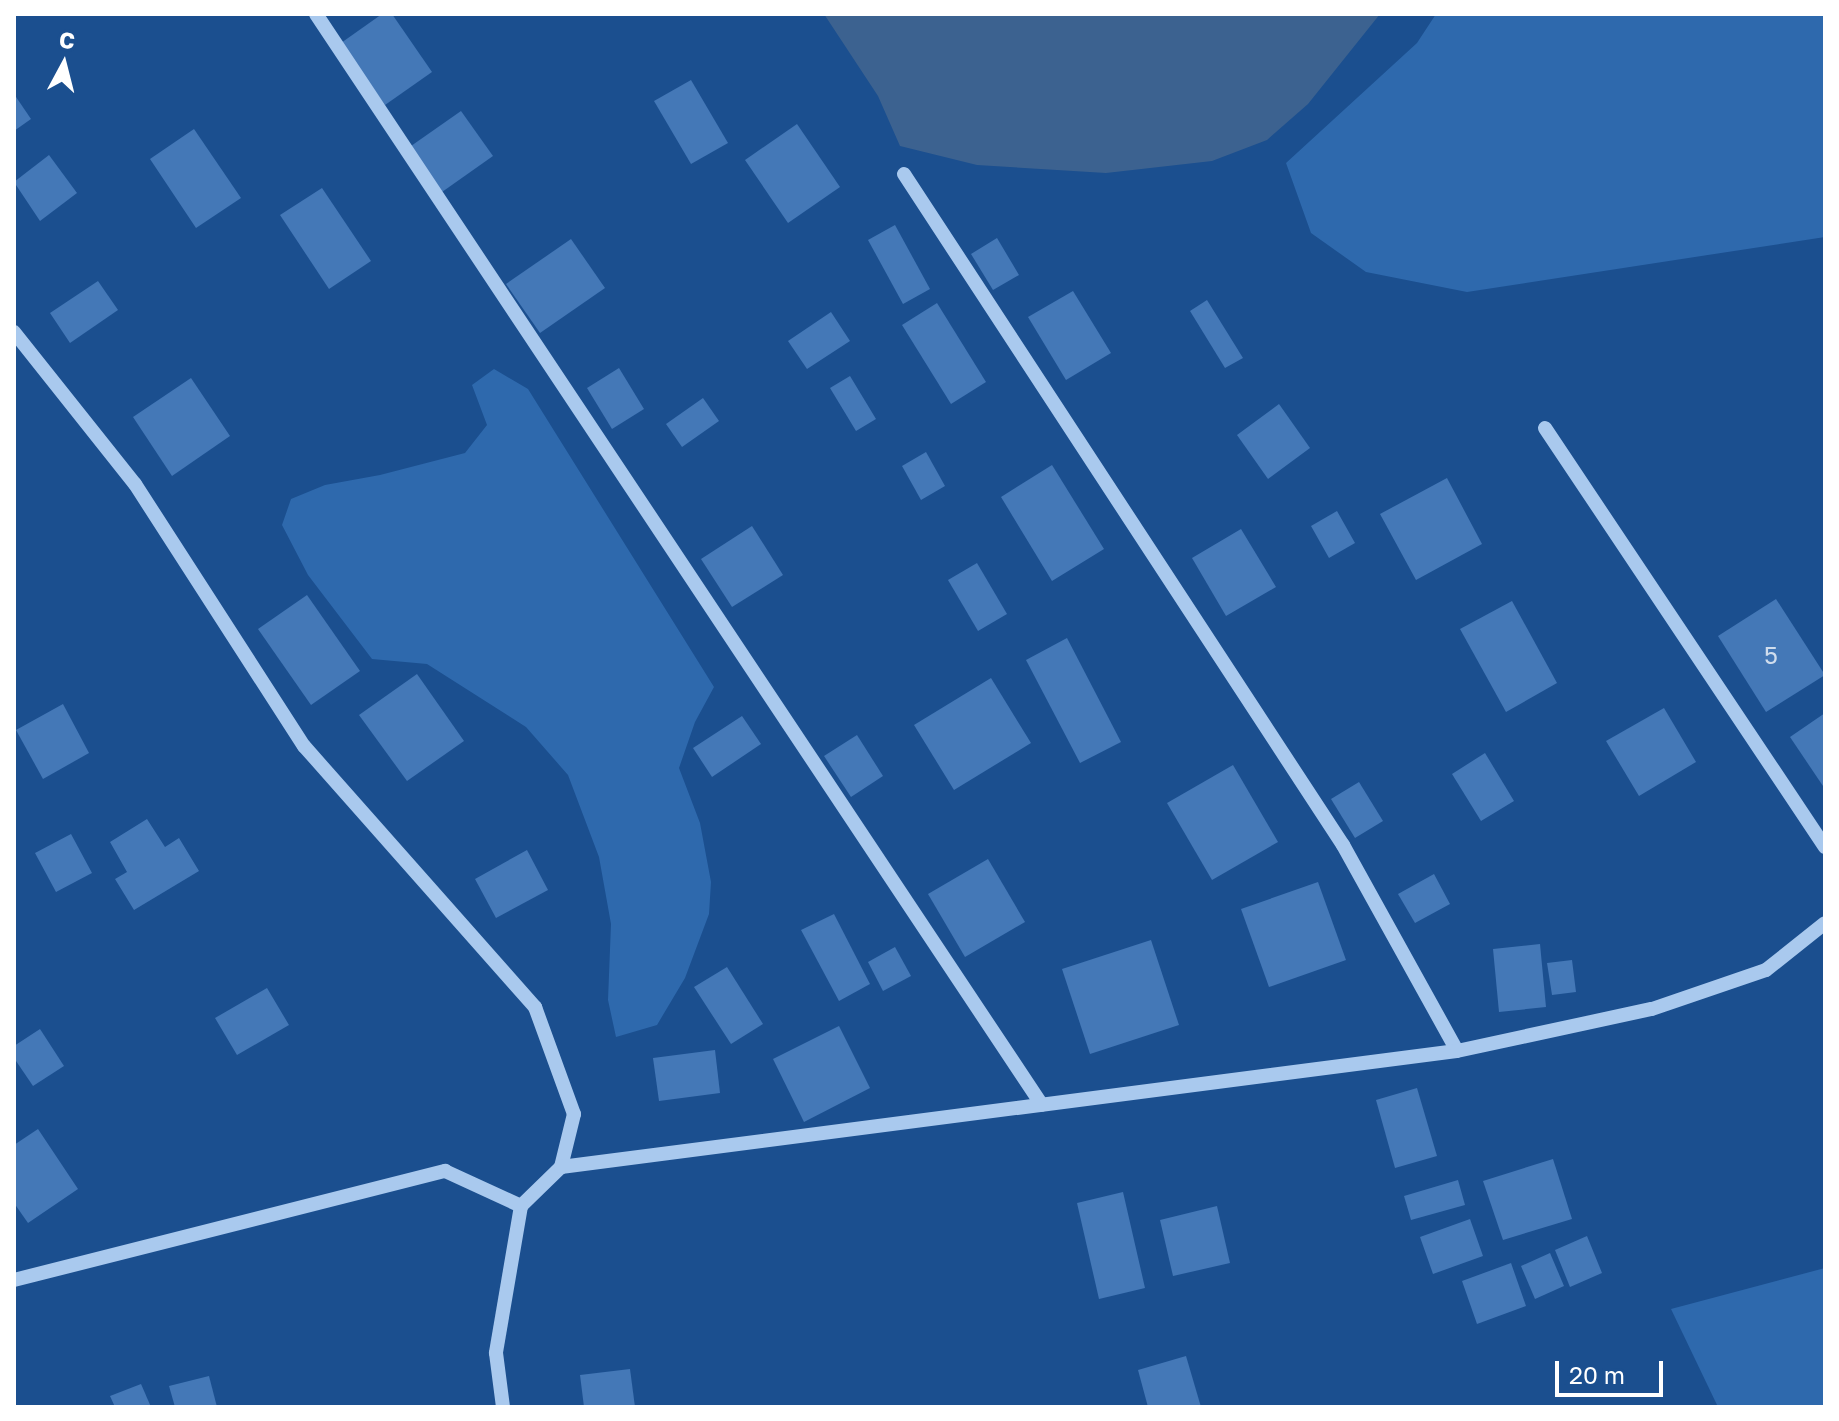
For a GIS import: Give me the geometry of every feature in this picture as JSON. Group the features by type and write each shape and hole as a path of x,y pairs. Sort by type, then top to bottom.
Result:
{"street":[{"path":"316,14 1042,1105"},
{"path":"904,174 1343,845 1457,1051"},
{"path":"14,332 135,484 304,746 535,1007 574,1114 561,1167 521,1206 496,1353 503,1407"},
{"path":"1545,428 1825,847"},
{"path":"561,1167 1457,1051 1652,1009 1766,970 1825,923"},
{"path":"14,1279 445,1171 521,1206"}],"shaded area":[{"path":"824,14 1380,14 1308,104 1267,140 1212,161 1106,173 977,165 900,146 878,96"},
{"path":"1436,14 1825,14 1825,237 1467,292 1366,272 1311,233 1286,163 1417,43"},
{"path":"494,369 528,389 714,687 695,722 679,768 700,823 711,882 709,914 685,978 657,1025 616,1037 608,1000 611,924 599,857 568,775 526,727 427,664 372,659 308,575 282,525 291,499 325,485 380,475 465,453 487,425 472,385"},
{"path":"1825,1268 1825,1407 1718,1407 1671,1309"}],"building":[{"path":"382,14 392,14 432,72 385,105 341,43"},
{"path":"691,80 728,143 691,164 654,101"},
{"path":"14,94 31,119 14,131"},
{"path":"461,111 493,156 442,192 411,146"},
{"path":"797,124 840,187 788,223 745,160"},
{"path":"194,129 241,198 196,228 150,159"},
{"path":"49,155 77,193 40,221 14,182"},
{"path":"322,188 371,261 329,289 280,215"},
{"path":"895,225 930,289 903,304 868,240"},
{"path":"997,238 1019,275 993,290 971,254"},
{"path":"571,239 605,288 540,333 506,284"},
{"path":"98,281 118,310 70,343 50,313"},
{"path":"1073,291 1111,353 1066,380 1028,317"},
{"path":"1207,300 1243,358 1225,368 1190,311"},
{"path":"937,303 986,382 951,404 902,325"},
{"path":"831,312 850,341 807,369 788,341"},
{"path":"619,368 644,409 612,429 587,388"},
{"path":"850,376 876,419 856,431 830,388"},
{"path":"191,378 230,436 172,476 133,417"},
{"path":"703,398 719,421 682,447 666,424"},
{"path":"1279,404 1310,448 1268,479 1237,435"},
{"path":"926,452 945,486 921,500 902,466"},
{"path":"1052,465 1104,549 1052,581 1001,497"},
{"path":"1447,478 1482,544 1416,580 1380,514"},
{"path":"1337,511 1355,543 1329,558 1311,526"},
{"path":"752,526 783,575 732,607 701,559"},
{"path":"1241,529 1276,587 1226,616 1192,558"},
{"path":"977,563 1007,614 978,631 948,580"},
{"path":"307,595 360,671 311,705 258,629"},
{"path":"1776,599 1825,675 1766,712 1718,636"},
{"path":"1512,601 1557,683 1506,712 1460,629"},
{"path":"1067,638 1121,742 1080,763 1026,660"},
{"path":"417,674 464,741 407,781 359,715"},
{"path":"991,678 1031,743 954,790 914,725"},
{"path":"63,704 89,753 43,779 16,730"},
{"path":"1664,708 1696,762 1639,796 1606,741"},
{"path":"1825,713 1825,789 1790,737"},
{"path":"742,716 761,744 712,777 693,748"},
{"path":"857,735 883,776 851,797 824,756"},
{"path":"1485,753 1514,801 1481,821 1452,774"},
{"path":"1233,765 1278,842 1212,880 1167,803"},
{"path":"1359,782 1383,821 1355,838 1331,799"},
{"path":"147,819 165,847 179,838 199,871 134,910 115,879 127,872 110,842"},
{"path":"71,834 92,873 56,892 35,853"},
{"path":"527,850 548,890 496,918 475,879"},
{"path":"988,859 1025,922 965,957 928,894"},
{"path":"1434,874 1450,904 1415,923 1398,894"},
{"path":"1318,882 1346,960 1269,987 1241,909"},
{"path":"834,914 870,984 839,1001 801,930"},
{"path":"1151,940 1179,1025 1090,1054 1062,969"},
{"path":"1540,944 1546,1007 1499,1012 1493,949"},
{"path":"895,947 911,976 883,991 868,962"},
{"path":"1572,960 1576,992 1552,995 1547,963"},
{"path":"727,967 763,1024 731,1044 694,987"},
{"path":"267,988 289,1025 237,1055 215,1018"},
{"path":"839,1026 870,1088 804,1122 773,1059"},
{"path":"40,1029 64,1066 33,1086 14,1058 14,1046"},
{"path":"715,1050 720,1093 659,1101 653,1058"},
{"path":"1417,1088 1437,1156 1395,1168 1376,1100"},
{"path":"38,1129 78,1189 28,1223 14,1203 14,1145"},
{"path":"1553,1159 1572,1219 1503,1240 1483,1181"},
{"path":"1458,1180 1465,1205 1411,1220 1404,1196"},
{"path":"1123,1192 1145,1288 1099,1299 1077,1203"},
{"path":"1217,1206 1230,1263 1173,1276 1160,1220"},
{"path":"1470,1219 1483,1256 1433,1274 1420,1237"},
{"path":"1587,1236 1602,1273 1570,1287 1555,1250"},
{"path":"1550,1253 1564,1286 1535,1299 1521,1266"},
{"path":"1511,1263 1526,1306 1477,1324 1462,1281"},
{"path":"1186,1356 1201,1407 1148,1407 1138,1370"},
{"path":"630,1369 635,1407 584,1407 580,1375"},
{"path":"209,1376 217,1407 175,1407 169,1386"},
{"path":"141,1384 151,1407 115,1407 110,1396"}]}
